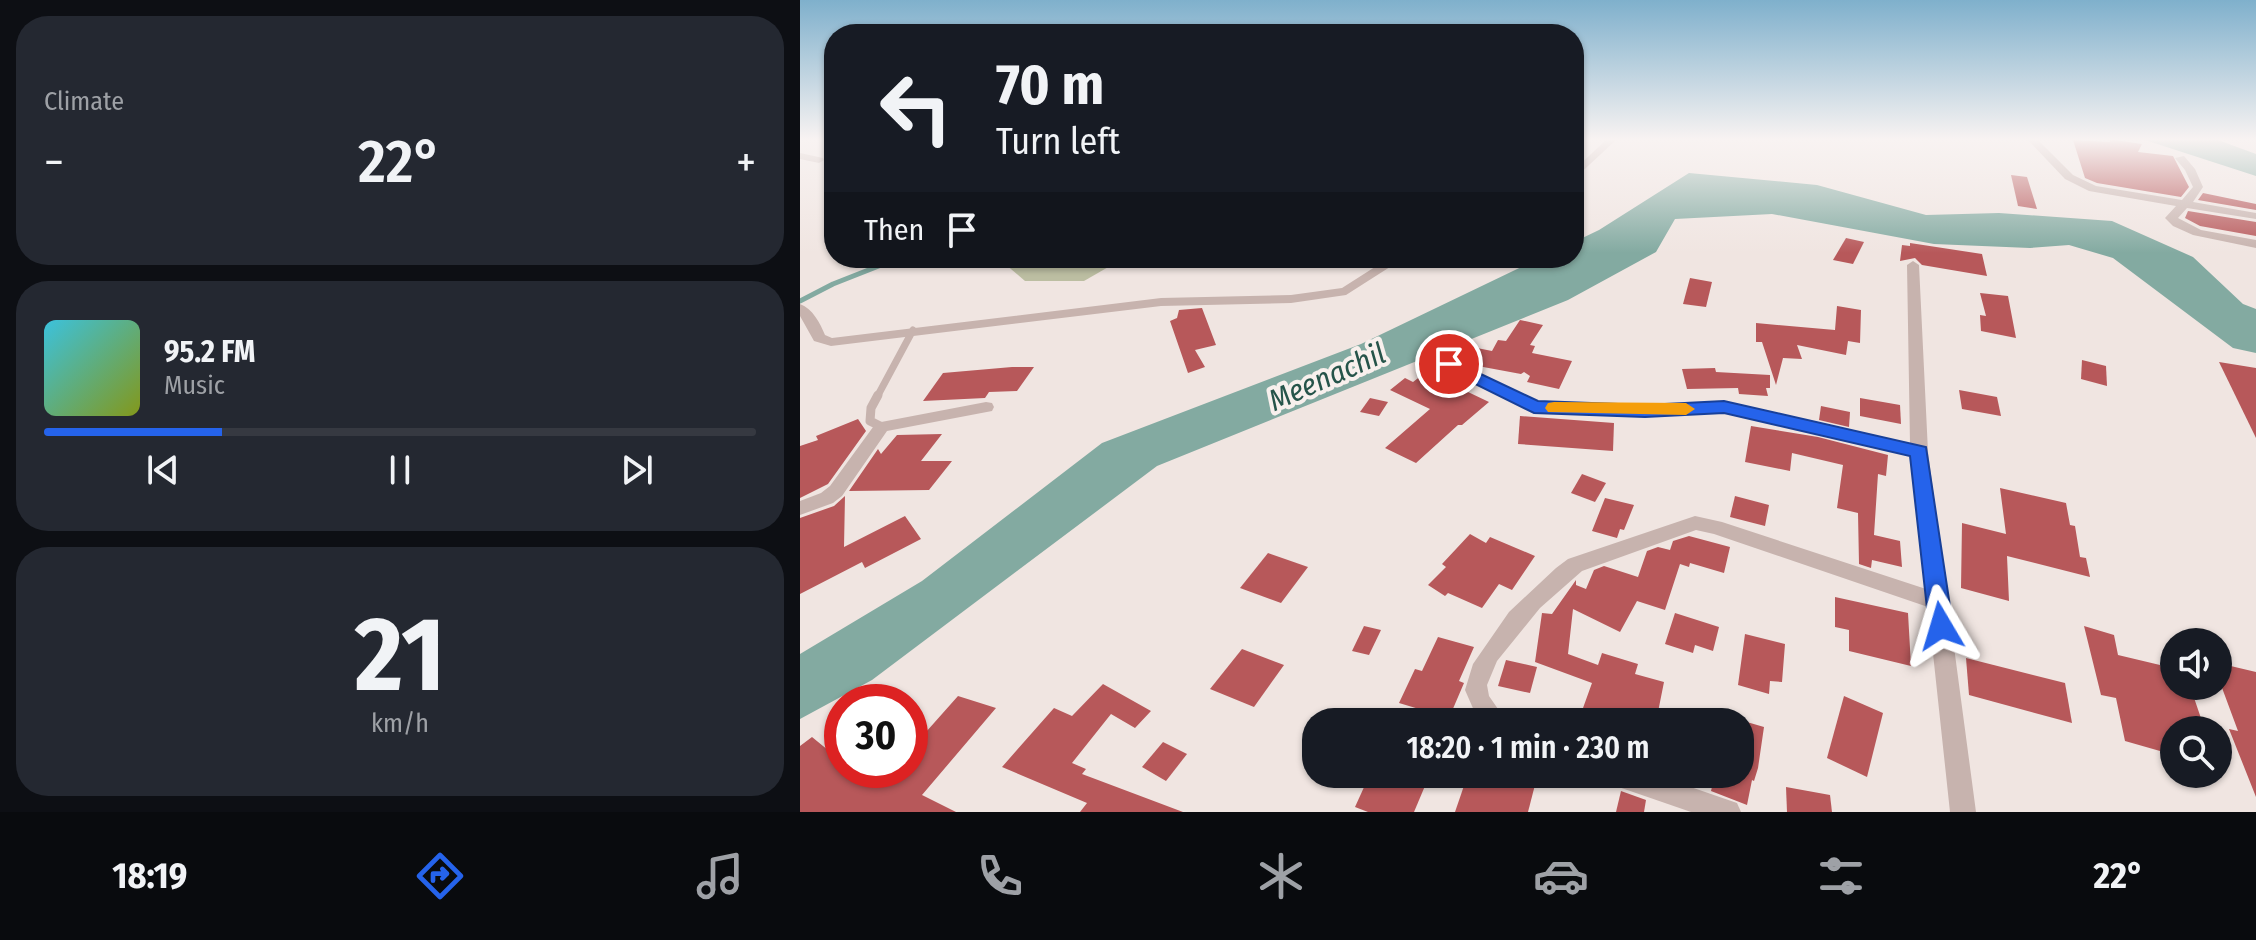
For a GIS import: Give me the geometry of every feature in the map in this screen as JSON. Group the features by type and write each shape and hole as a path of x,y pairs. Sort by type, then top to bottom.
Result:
{"street":[{"path":"2071,178 2093,189 2256,216"},
{"path":"2194,178 2198,187 2195,195 2183,203 2171,218 2175,224 2192,231 2256,244"},
{"path":"1913,265 1919,452 1963,812"},
{"path":"800,308 812,321 823,341 1161,302 1305,297 1346,291 1382,268"},
{"path":"1449,364 1534,407 1645,411 1724,407 1919,452"},
{"path":"800,508 827,498 836,491 882,427 986,407"},
{"path":"1483,708 1475,687 1487,655 1559,575 1575,565 1695,523 1938,602"},
{"path":"1657,788 1728,812"}],"lane":[{"path":"882,427 870,421 871,408 913,330"}],"green space":[{"path":"1010,268 1107,268 1084,281 1025,281"}],"water":[{"name":"Meenachil","path":"1681,178 1741,178 1817,185 1926,215 1999,213 2112,221 2193,257 2243,304 2256,309 2256,353 2233,348 2113,258 2069,245 2030,248 1934,244 1772,214 1675,219 1656,252 1568,300 1157,466 872,680 865,684 824,684 824,706 800,719 800,654 922,581 1102,443 1361,344 1519,268 1584,268 1584,237"}],"building":[{"path":"2012,178 2027,178 2037,209 2018,206"},
{"path":"2085,178 2184,178 2189,187 2181,197 2097,183"},
{"path":"2203,193 2256,204 2256,210 2198,200"},
{"path":"2188,211 2256,222 2256,236 2200,226 2185,218"},
{"path":"1846,238 1864,242 1853,264 1833,260"},
{"path":"1910,243 1982,254 1987,276 1922,265 1915,258 1900,261 1902,245 1910,246"},
{"path":"1690,278 1712,282 1706,307 1683,304"},
{"path":"1980,293 2008,296 2016,338 1981,331 1980,315 1986,316"},
{"path":"1837,306 1861,310 1860,343 1848,341 1846,355 1797,345 1802,359 1783,358 1776,385 1762,342 1756,342 1756,323 1835,330"},
{"path":"1202,308 1216,345 1195,350 1205,367 1188,373 1170,321 1177,318 1179,310"},
{"path":"1520,320 1543,325 1530,345 1535,346 1532,353 1572,361 1559,389 1527,382 1530,376 1524,372 1467,364 1477,348 1492,351 1498,340 1506,341"},
{"path":"2082,360 2106,366 2107,386 2081,379"},
{"path":"2219,362 2256,368 2256,438"},
{"path":"1034,367 1017,391 989,392 985,398 923,401 943,373"},
{"path":"1715,368 1716,372 1770,375 1770,388 1766,388 1768,396 1739,394 1738,388 1687,389 1682,369"},
{"path":"1426,372 1489,402 1416,463 1385,448 1430,409 1390,390 1405,378 1413,382"},
{"path":"1959,390 1997,397 2001,416 1962,409"},
{"path":"1370,398 1388,402 1379,416 1360,412"},
{"path":"1860,398 1900,405 1901,424 1860,416"},
{"path":"1821,406 1850,412 1849,427 1819,420"},
{"path":"1520,416 1614,423 1613,451 1518,444"},
{"path":"858,419 866,431 828,484 800,498 800,446"},
{"path":"1751,426 1818,437 1888,455 1886,476 1878,474 1874,535 1900,541 1902,567 1872,560 1871,568 1859,564 1858,513 1837,508 1843,465 1792,453 1790,471 1745,462"},
{"path":"942,434 921,461 952,461 929,490 849,491 878,449 881,454 897,435"},
{"path":"1582,474 1606,483 1595,502 1571,493"},
{"path":"2000,488 2066,503 2070,525 2075,526 2080,557 2086,558 2090,577 2007,556 2009,601 1961,588 1962,523 2006,534"},
{"path":"845,496 844,547 905,516 921,539 865,568 862,562 800,594 800,518 834,506"},
{"path":"1735,496 1769,505 1765,526 1730,517"},
{"path":"1605,498 1634,505 1624,530 1620,529 1617,538 1592,531"},
{"path":"1470,534 1486,543 1490,537 1535,556 1512,590 1499,584 1482,608 1448,593 1445,596 1428,585 1446,567 1442,564"},
{"path":"1689,536 1730,547 1724,573 1690,563 1689,567 1680,564 1665,610 1637,601 1620,632 1573,609 1568,654 1598,665 1602,653 1638,664 1635,674 1664,682 1659,708 1583,708 1592,683 1535,662 1542,613 1552,614 1576,580 1576,585 1586,589 1594,570 1604,566 1638,577 1647,551 1658,547 1670,550 1673,541"},
{"path":"1268,553 1308,567 1281,603 1240,588"},
{"path":"1835,597 1908,613 1911,666 1849,651 1849,630 1835,627"},
{"path":"1675,613 1719,627 1713,651 1695,645 1693,653 1665,644"},
{"path":"1364,626 1381,630 1369,655 1352,651"},
{"path":"2084,626 2114,635 2118,655 2160,665 2160,700 2195,700 2200,716 2160,716 2160,751 2125,741 2116,698 2101,695"},
{"path":"1745,634 1785,644 1782,682 1770,681 1769,694 1738,685"},
{"path":"1438,637 1474,647 1459,681 1464,683 1453,708 1416,708 1399,703 1415,669 1422,671"},
{"path":"1242,649 1284,665 1254,707 1210,689"},
{"path":"1966,658 2065,683 2072,723 1969,695"},
{"path":"1506,660 1537,667 1530,693 1498,686"},
{"path":"2232,666 2256,672 2256,797 2232,737 2232,730 2238,731 2227,700 2232,700"},
{"path":"1103,684 1151,711 1135,728 1111,714 1072,763 1086,769 1082,774 1183,812 1080,812 1087,803 1002,767 1054,708 1072,716"},
{"path":"958,696 996,708 928,788 928,730"},
{"path":"1844,696 1883,713 1867,777 1827,758"},
{"path":"1754,724 1764,727 1754,781"},
{"path":"812,737 824,747 824,788 928,788 922,795 956,812 800,812 800,746"},
{"path":"1163,742 1187,754 1166,781 1142,767"},
{"path":"1786,787 1830,795 1832,812 1787,812"},
{"path":"1364,788 1424,788 1414,812 1368,812 1355,807"},
{"path":"1463,788 1534,788 1528,812 1455,812"},
{"path":"1712,788 1750,788 1747,805 1711,791"},
{"path":"1621,791 1646,800 1644,812 1616,812"}],"waterway":[{"path":"800,301 874,268"}],"slow traffic":[{"path":"1554,408 1686,409"}],"route":[{"path":"1449,364 1534,407 1645,411 1724,407 1919,452 1941,626"}]}
